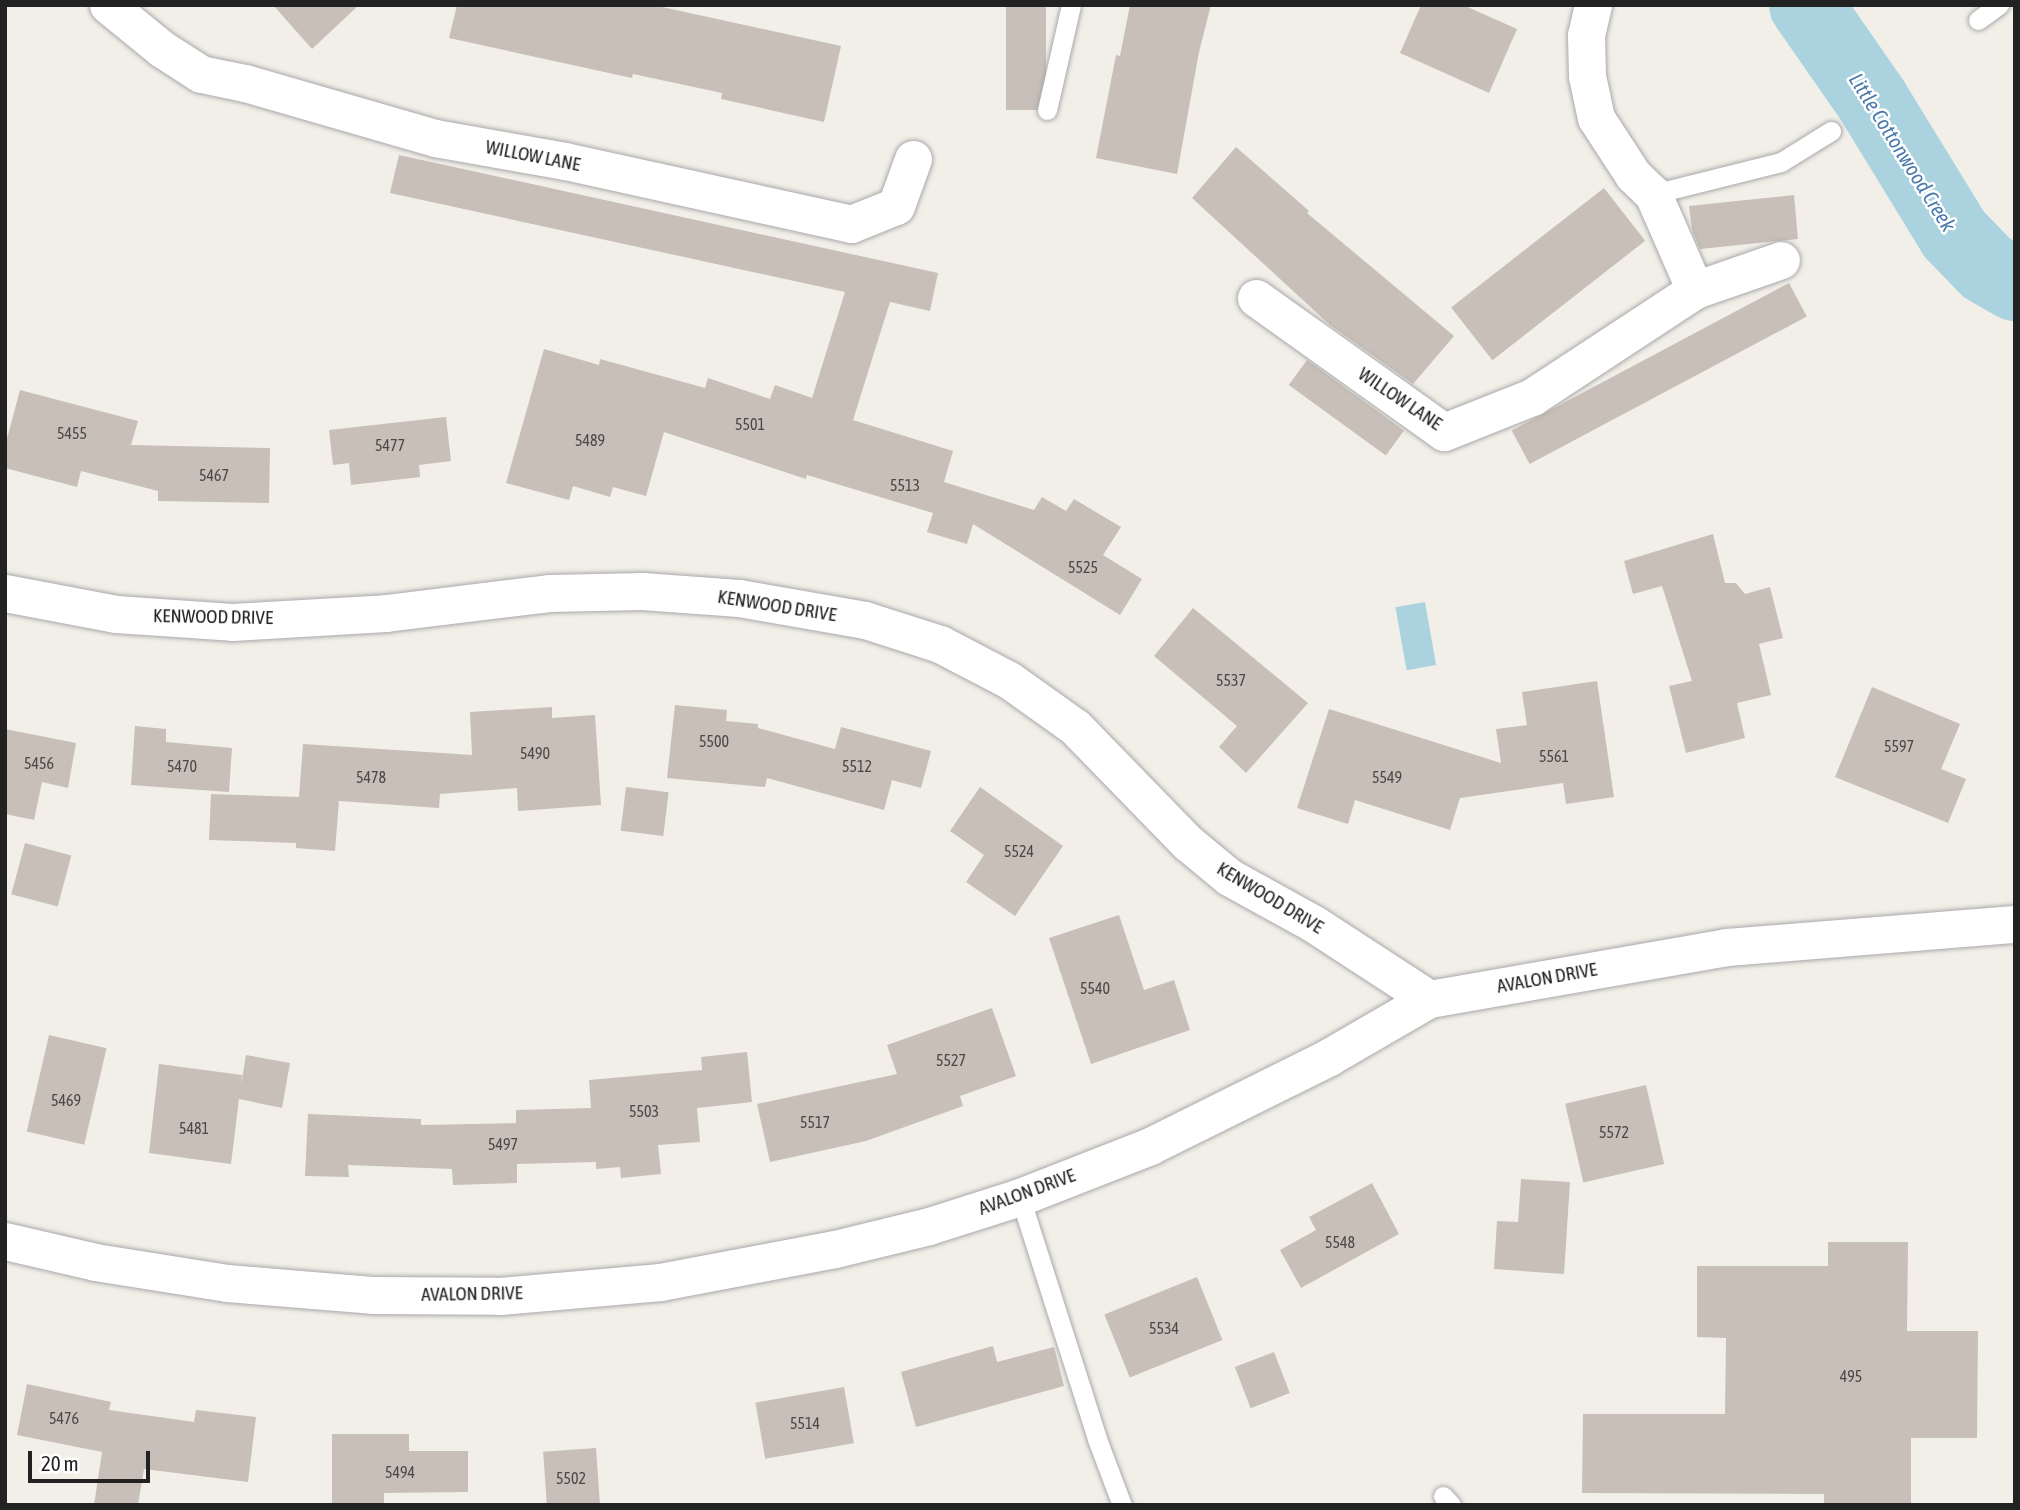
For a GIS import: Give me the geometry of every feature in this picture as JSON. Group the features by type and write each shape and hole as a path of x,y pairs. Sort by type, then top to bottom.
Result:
{"street":[{"path":"1593,5 1586,35 1587,76 1596,118 1633,175 1653,194 1695,290"},
{"name":"WILLOW LANE","path":"134,12 162,49 201,74 245,83 435,138 565,161 851,224 896,206 912,159"},
{"name":"WILLOW LANE","path":"1256,298 1444,432 1532,397 1695,290 1781,260"},
{"name":"KENWOOD DRIVE","path":"5,593 116,614 232,622 386,613 549,593 642,591 739,597 865,620 940,644 1009,680 1075,727 1188,843 1229,877 1314,924 1429,999"},
{"name":"AVALON DRIVE","path":"5,1241 94,1262 227,1283 372,1295 500,1296 660,1282 835,1249 929,1226 1020,1197 1150,1146 1329,1057 1429,999 1727,947 2015,924"}],"lane":[{"path":"1047,110 1071,5"},
{"path":"1978,20 1999,5"},
{"path":"1653,194 1781,162 1831,131"},
{"path":"1020,1197 1097,1439 1122,1505"}],"water":[{"path":"1425,602 1436,665 1407,670 1395,607"}],"building":[{"path":"273,5 359,5 312,49"},
{"path":"457,5 653,5 841,46 824,122 721,99 722,93 633,74 632,78 449,38"},
{"path":"1006,5 1046,5 1046,110 1006,110"},
{"path":"1130,5 1211,5 1199,52 1177,174 1096,158 1116,55 1120,56"},
{"path":"1421,5 1463,5 1517,29 1489,93 1400,53"},
{"path":"1236,147 1309,211 1307,213 1454,336 1413,384 1330,325 1192,198"},
{"path":"399,155 938,273 930,311 890,302 853,420 953,451 944,482 1034,510 1042,497 1066,511 1074,499 1121,527 1103,555 1142,579 1120,615 973,524 967,544 927,532 933,513 807,475 806,479 664,432 646,496 613,487 610,497 573,486 569,500 506,483 544,349 599,365 600,359 705,388 708,378 770,399 775,385 812,398 845,292 390,193"},
{"path":"1604,188 1645,241 1492,360 1451,307"},
{"path":"1794,195 1798,239 1700,249 1692,230 1689,206"},
{"path":"1789,283 1807,317 1530,464 1512,430"},
{"path":"1307,360 1404,431 1386,456 1289,385"},
{"path":"20,390 138,421 131,445 270,448 269,503 158,501 158,491 81,471 77,487 5,468 5,446"},
{"path":"446,417 451,461 419,465 420,477 351,485 349,463 333,465 329,430"},
{"path":"1713,534 1725,583 1736,583 1745,594 1770,587 1783,638 1759,644 1771,695 1737,703 1745,738 1686,753 1669,686 1692,681 1662,586 1633,594 1624,561"},
{"path":"1193,608 1308,703 1246,773 1219,747 1237,726 1154,656"},
{"path":"1597,681 1614,797 1566,804 1563,783 1460,798 1450,830 1355,800 1348,824 1297,808 1329,709 1501,763 1496,729 1527,725 1522,692"},
{"path":"1872,687 1960,724 1941,769 1966,779 1948,823 1835,777"},
{"path":"675,705 727,710 726,721 758,724 758,728 835,749 841,727 931,751 921,788 892,780 884,810 767,778 765,787 667,778"},
{"path":"552,707 552,718 595,715 601,805 518,811 517,788 440,794 439,808 339,801 335,851 296,848 296,843 209,840 211,794 299,797 303,744 472,755 470,712"},
{"path":"135,726 166,729 166,742 232,748 229,792 131,785"},
{"path":"5,729 76,743 68,788 42,782 34,820 5,814"},
{"path":"626,787 669,792 663,836 621,831"},
{"path":"980,787 1063,846 1015,916 966,882 984,855 950,831"},
{"path":"25,843 71,855 58,907 11,894"},
{"path":"1119,915 1144,990 1174,980 1190,1030 1091,1064 1049,938"},
{"path":"992,1008 1016,1076 960,1096 963,1106 866,1141 770,1162 757,1104 897,1074 887,1045"},
{"path":"49,1035 106,1048 84,1145 27,1131"},
{"path":"747,1052 752,1102 697,1108 700,1142 658,1145 661,1174 621,1178 620,1167 596,1169 596,1162 517,1164 517,1183 453,1185 452,1169 348,1165 349,1177 305,1176 308,1114 421,1119 421,1125 516,1123 516,1110 591,1108 589,1080 702,1070 701,1057"},
{"path":"246,1055 290,1063 282,1108 239,1099 231,1164 149,1153 159,1064 242,1075 241,1085"},
{"path":"1646,1085 1664,1164 1583,1183 1565,1104"},
{"path":"1521,1179 1570,1182 1564,1274 1494,1269 1497,1221 1518,1222"},
{"path":"1372,1183 1399,1234 1301,1288 1280,1250 1316,1230 1309,1217"},
{"path":"1828,1242 1908,1242 1907,1331 1978,1331 1977,1438 1911,1438 1911,1505 1824,1505 1824,1494 1582,1493 1583,1414 1725,1414 1726,1338 1697,1337 1697,1266 1828,1266"},
{"path":"1197,1277 1222,1340 1130,1378 1104,1314"},
{"path":"993,1346 997,1362 1054,1347 1064,1386 916,1427 901,1372"},
{"path":"1274,1352 1290,1393 1251,1408 1235,1367"},
{"path":"27,1384 111,1402 109,1410 194,1422 196,1410 256,1417 248,1482 144,1469 138,1505 94,1505 102,1452 17,1435"},
{"path":"844,1387 854,1443 765,1459 755,1403"},
{"path":"332,1434 409,1434 409,1451 468,1451 468,1492 384,1493 384,1505 332,1505"},
{"path":"596,1448 600,1505 547,1505 543,1452"}],"waterway":[{"name":"Little Cottonwood Creek","path":"1806,5 1872,100 1954,234 1987,268 2015,284"}]}
